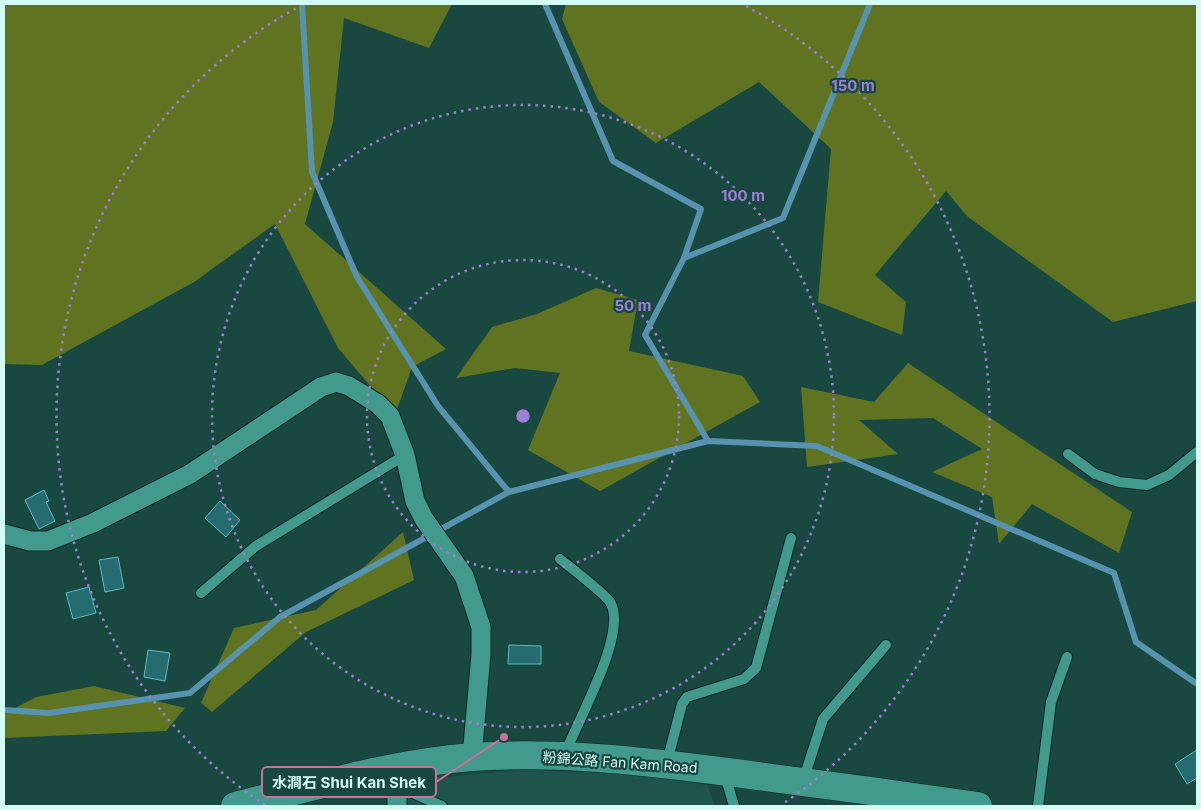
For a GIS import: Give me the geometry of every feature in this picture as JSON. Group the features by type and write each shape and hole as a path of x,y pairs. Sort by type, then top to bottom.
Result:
{"main road":[{"name":"粉錦公路 Fan Kam Road","path":"235,806 397,777 472,758 565,755 667,763 978,806"}],"street":[{"path":"4,534 30,542 48,541 93,523 190,474 321,387 336,382 349,386 378,404 390,416 405,455 415,501 424,519 464,576 481,628 481,654 472,758"},
{"path":"397,777 397,806"}],"lane":[{"path":"1068,454 1095,474 1119,482 1146,485 1169,475 1197,452"},
{"path":"201,593 256,546 405,455"},
{"path":"667,763 682,704 688,697 744,679 756,668 791,538"},
{"path":"560,559 610,602 616,619 612,644 565,755"},
{"path":"803,782 823,719 886,645"},
{"path":"1038,806 1051,702 1066,657"},
{"path":"724,771 734,806"},
{"path":"397,777 442,806"}],"shaded area":[{"path":"525,770 629,774 707,785 715,806 405,806 405,788 412,787 421,779"}],"green space":[{"path":"4,4 452,4 429,48 344,18 333,122 305,224 446,349 412,367 395,415 338,348 275,224 194,282 42,365 4,364"},
{"path":"566,4 1197,4 1197,301 1113,322 968,217 946,191 875,275 906,302 902,335 818,302 831,149 759,82 656,143 599,102 562,19"},
{"path":"596,288 638,300 629,351 743,376 760,402 600,491 528,450 560,373 515,368 456,378 492,327 537,314"},
{"path":"908,363 1132,512 1119,553 1032,504 999,544 992,497 932,472 982,449 933,418 859,420 898,454 807,467 801,387 874,402"},
{"path":"403,532 414,580 306,632 212,712 201,703 234,628 316,610"},
{"path":"94,686 185,708 166,731 4,738 4,714 36,697"}],"building":[{"path":"44,490 49,501 46,502 55,521 39,529 25,500"},
{"path":"220,501 240,520 226,537 205,518"},
{"path":"118,557 124,588 105,592 99,560"},
{"path":"89,587 96,613 73,619 66,593"},
{"path":"509,645 541,646 541,664 508,664"},
{"path":"148,650 170,653 165,681 144,677"},
{"path":"1197,750 1197,778 1187,784 1175,764"}],"waterway":[{"path":"302,4 312,172 357,277 438,406 509,492 708,441"},
{"path":"545,4 613,161 701,209 684,258 645,335 708,441 817,446 1114,573 1136,642 1197,684"},
{"path":"684,258 783,218 870,4"},
{"path":"4,710 49,713 190,693 280,617 509,492"}],"place":[{"name":"水澗石 Shui Kan Shek","path":"504,737"}]}
